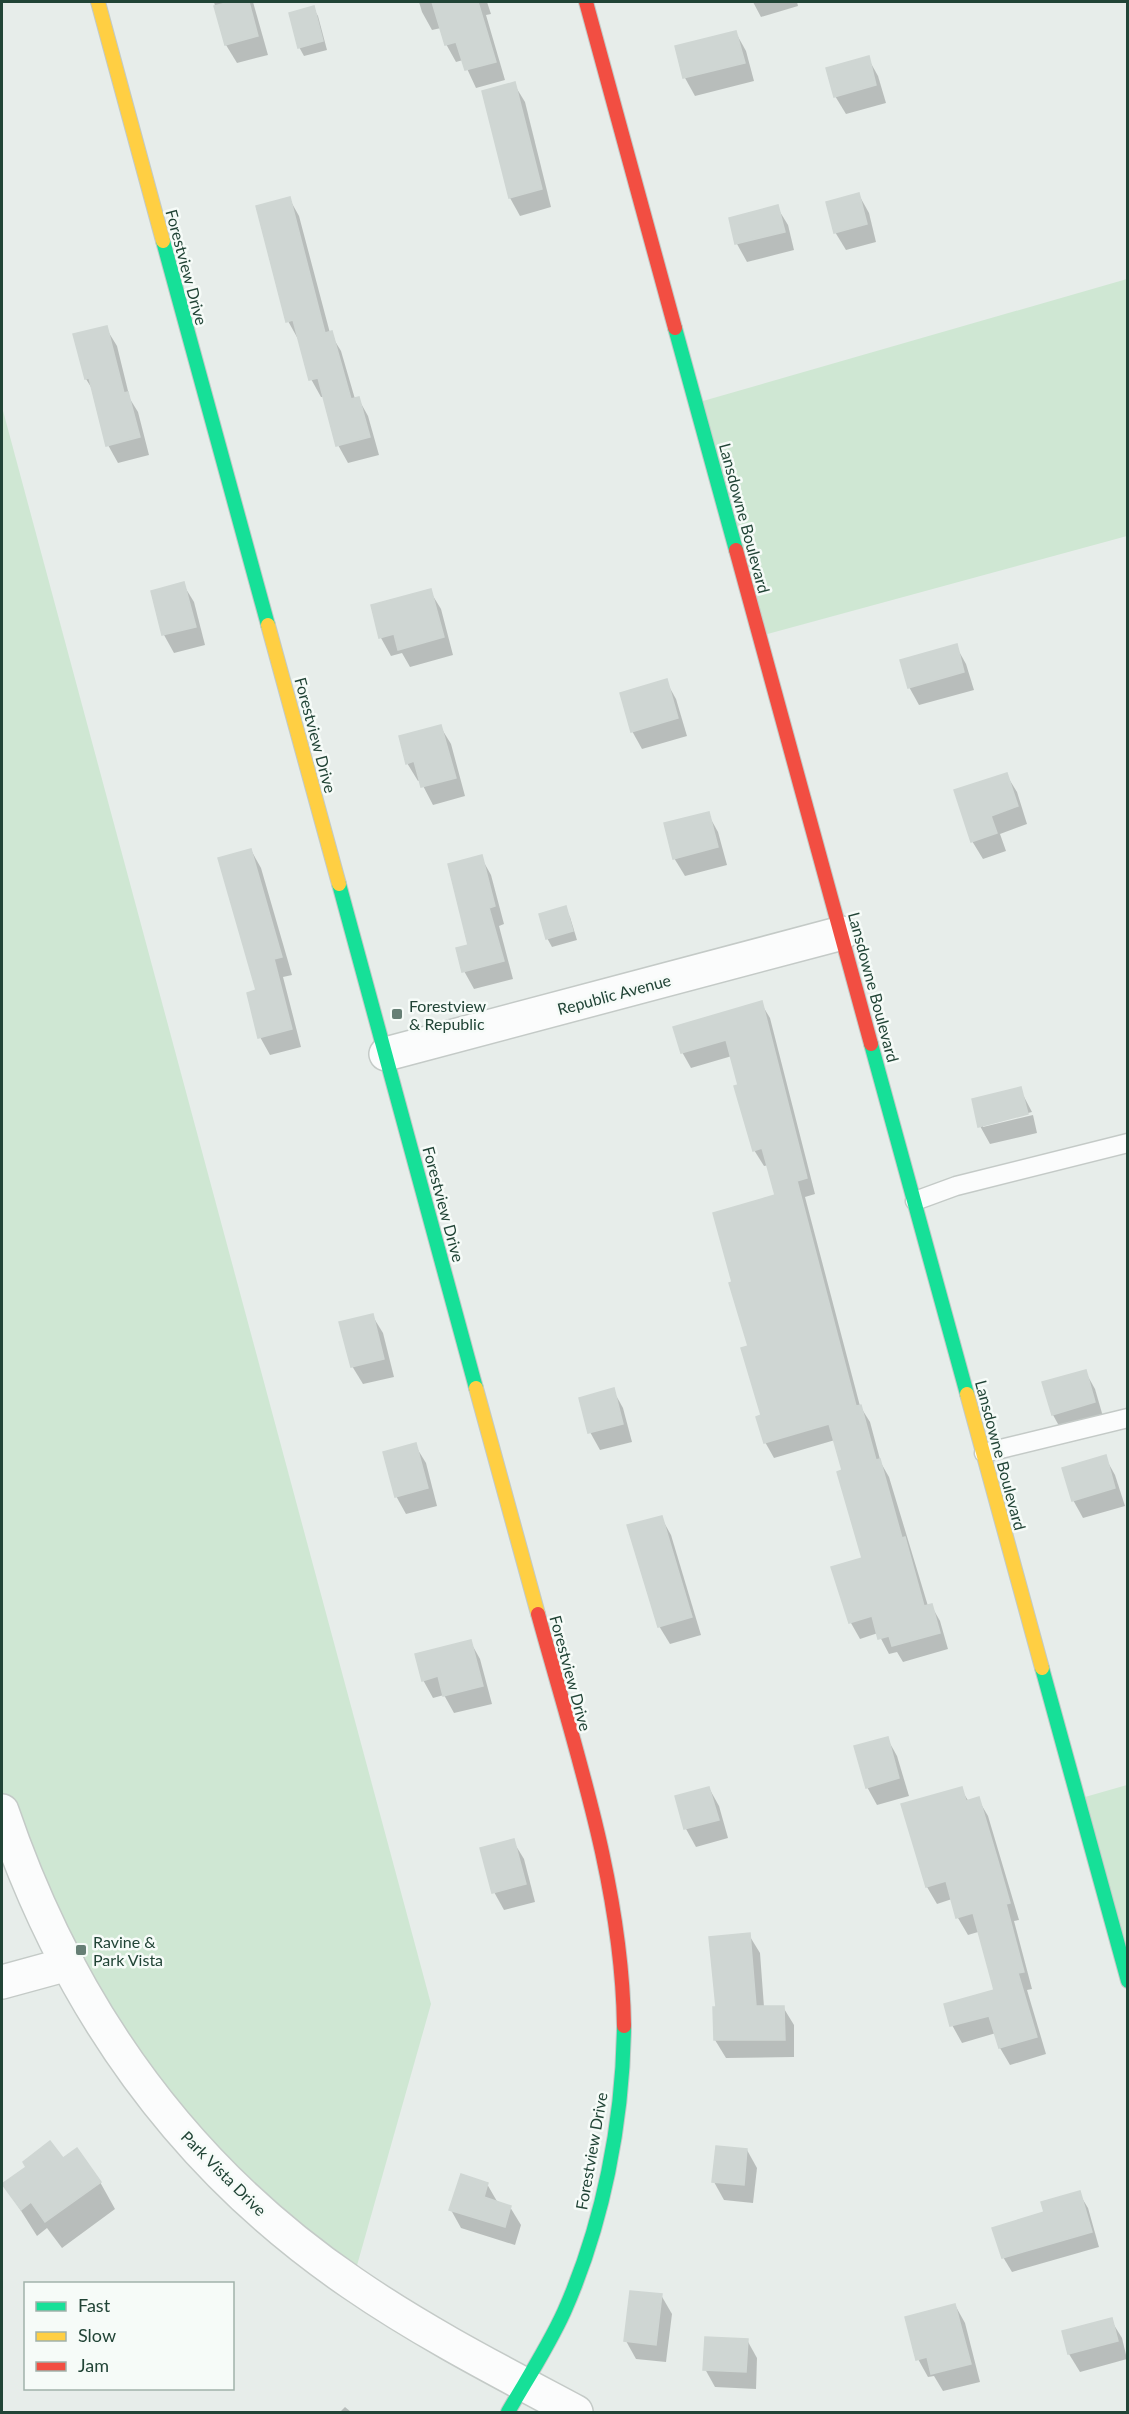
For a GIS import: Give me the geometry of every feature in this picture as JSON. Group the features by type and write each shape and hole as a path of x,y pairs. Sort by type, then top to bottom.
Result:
{"street":[{"name":"Forestview Drive","path":"98,2 601,1846 618,1933 624,2025 621,2074 613,2141 601,2202 589,2247 563,2312 508,2412"},
{"name":"Lansdowne Boulevard","path":"586,2 1128,1981"},
{"name":"Republic Avenue","path":"386,1054 842,933"},
{"name":"Park Vista Drive","path":"2,1811 43,1916 101,2024 145,2087 192,2144 241,2193 297,2242 352,2283 404,2316 576,2412"},
{"path":"2,1982 68,1965"}],"lane":[{"path":"915,1201 956,1186 1128,1143"},
{"path":"984,1453 1128,1418"}],"green space":[{"path":"1127,279 1127,536 760,636 696,403"},
{"path":"2,407 431,2004 352,2283 145,2087 2,1811"},
{"path":"1127,1785 1127,1981 1078,1799"}],"building":[{"path":"230,2 249,2 258,36 225,45 214,6"},
{"path":"432,2 478,2 496,62 465,70 456,42 445,45"},
{"path":"314,6 323,41 298,48 289,13"},
{"path":"736,31 745,63 683,78 675,46"},
{"path":"869,56 876,85 834,97 826,68"},
{"path":"515,82 542,189 509,198 482,91"},
{"path":"859,193 867,224 834,233 826,202"},
{"path":"290,197 325,333 332,331 351,399 359,397 370,437 336,446 318,378 309,380 293,320 286,322 256,206"},
{"path":"778,205 785,232 735,244 729,218"},
{"path":"107,326 124,393 128,392 140,437 106,446 89,378 85,379 73,334"},
{"path":"184,582 196,627 162,635 151,591"},
{"path":"431,589 444,637 398,650 394,634 379,638 371,605"},
{"path":"957,644 964,672 908,688 900,660"},
{"path":"667,679 678,718 631,732 620,693"},
{"path":"441,725 456,778 421,787 414,761 406,764 399,736"},
{"path":"1007,773 1018,806 991,816 997,833 971,842 954,790"},
{"path":"709,812 718,847 673,859 664,823"},
{"path":"251,849 282,957 274,959 292,1029 258,1038 247,993 256,990 218,858"},
{"path":"482,855 495,906 489,908 504,961 462,972 456,948 468,945 448,864"},
{"path":"566,906 573,931 546,939 539,914"},
{"path":"762,1001 807,1178 797,1181 856,1406 861,1405 876,1460 880,1459 924,1606 932,1604 940,1633 892,1646 889,1636 878,1639 872,1616 849,1623 831,1567 862,1558 837,1472 842,1470 829,1424 764,1443 756,1417 761,1415 741,1348 748,1346 729,1283 732,1282 713,1213 775,1195 762,1148 753,1151 734,1086 738,1085 726,1040 681,1053 673,1027"},
{"path":"1021,1087 1028,1114 978,1127 972,1099"},
{"path":"373,1314 384,1359 351,1367 339,1322"},
{"path":"1086,1370 1095,1402 1052,1415 1042,1382"},
{"path":"614,1388 623,1424 588,1433 579,1398"},
{"path":"416,1443 428,1488 395,1497 383,1452"},
{"path":"1106,1455 1115,1488 1072,1501 1062,1468"},
{"path":"662,1516 692,1617 658,1627 627,1525"},
{"path":"471,1640 483,1686 443,1696 438,1676 422,1681 415,1654"},
{"path":"888,1737 899,1778 866,1788 854,1746"},
{"path":"709,1787 719,1820 684,1829 675,1796"},
{"path":"962,1787 966,1801 979,1797 1010,1903 1006,1904 1024,1972 1018,1973 1037,2037 999,2048 989,2016 950,2026 944,2004 994,1990 973,1913 956,1918 946,1881 926,1887 901,1804"},
{"path":"514,1839 526,1884 492,1893 480,1848"},
{"path":"750,1933 756,2006 784,2006 785,2040 714,2040 713,2007 716,2007 709,1937"},
{"path":"50,2141 63,2158 77,2148 101,2182 45,2222 31,2202 21,2210 2,2184 26,2167 23,2162"},
{"path":"716,2146 747,2149 744,2185 712,2182"},
{"path":"461,2174 488,2183 484,2197 511,2206 505,2227 449,2210"},
{"path":"1080,2191 1092,2232 1002,2258 992,2228 1044,2212 1041,2202"},
{"path":"630,2291 662,2294 656,2345 624,2341"},
{"path":"955,2304 971,2364 931,2374 927,2357 916,2360 905,2317"},
{"path":"1112,2318 1118,2341 1068,2354 1062,2331"},
{"path":"705,2337 748,2339 746,2372 703,2370"}],"traffic: fast":[{"path":"163,241 268,625"},
{"path":"675,328 736,550"},
{"path":"339,884 476,1388"},
{"path":"871,1044 967,1394"},
{"path":"1042,1668 1128,1981"},
{"path":"508,2412 558,2325 590,2244 615,2135 620,2099 624,2026"}],"traffic: slow":[{"path":"98,2 163,241"},
{"path":"268,625 339,884"},
{"path":"476,1388 538,1614"},
{"path":"967,1394 1042,1668"}],"traffic: jam":[{"path":"586,2 675,328"},
{"path":"736,550 871,1044"},
{"path":"538,1614 581,1767 606,1869 621,1973 624,2026"}],"place":[{"name":"Forestview & Republic","path":"397,1014"},
{"name":"Ravine & Park Vista","path":"81,1950"}]}
